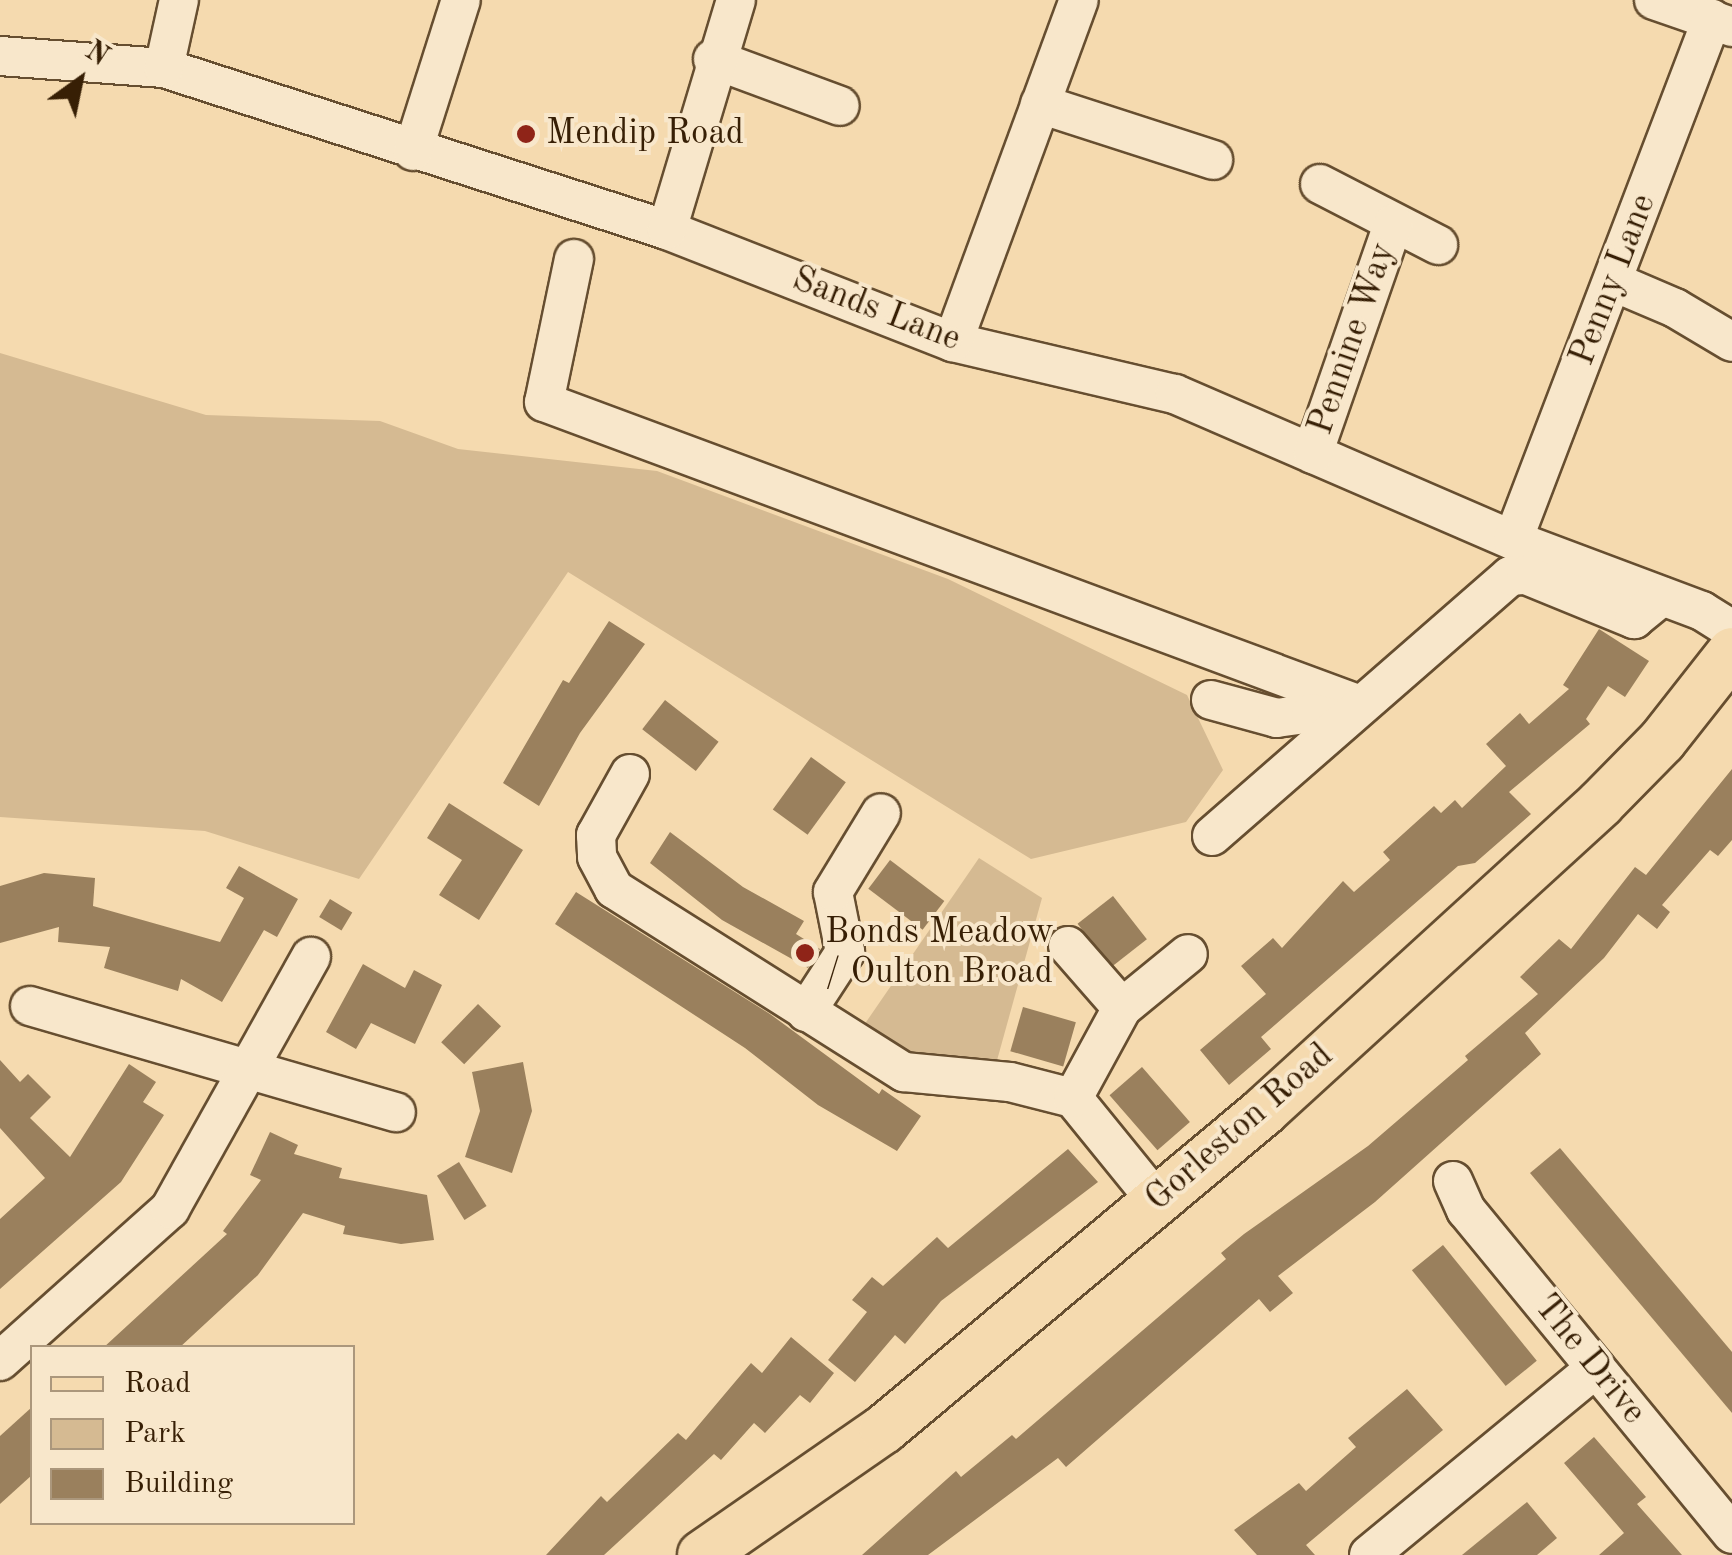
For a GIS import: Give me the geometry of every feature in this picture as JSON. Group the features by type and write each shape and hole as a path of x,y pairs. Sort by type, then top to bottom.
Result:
{"main road":[{"name":"Gorleston Road","path":"702,1555 884,1428 1291,1087 1600,804 1662,741 1732,652"}],"street":[{"path":"164,68 179,0"},
{"path":"413,151 461,0"},
{"path":"667,230 713,58 736,0"},
{"path":"953,342 1079,0"},
{"path":"1654,0 1722,23"},
{"name":"Penny Lane","path":"1514,540 1614,282 1722,23"},
{"name":"Sands Lane","path":"0,56 164,68 667,230 953,342 1175,394 1514,540 1662,596 1732,630"},
{"path":"713,58 840,106"},
{"path":"1040,104 1213,160"},
{"name":"Pennine Way","path":"1320,184 1438,245"},
{"name":"Pennine Way","path":"1314,454 1393,224"},
{"path":"574,259 544,402 1352,713"},
{"path":"1614,282 1675,308 1732,342"},
{"path":"1212,836 1510,576 1526,575 1634,618 1662,596"},
{"path":"1211,700 1278,718 1352,713"},
{"path":"630,774 596,835 597,857 614,889 904,1072 1010,1082 1073,1098 1156,1200"},
{"path":"806,1012 844,952 833,892 881,813"},
{"path":"1068,946 1122,1008"},
{"path":"1073,1098 1122,1008 1188,954"},
{"path":"0,1360 170,1209 246,1066 311,957"},
{"path":"30,1006 396,1112"},
{"name":"The Drive","path":"1453,1181 1466,1210 1732,1534"},
{"path":"1369,1555 1596,1368"}],"green space":[{"path":"0,353 206,415 380,421 458,449 657,471 948,579 1187,695 1223,770 1186,822 1031,859 568,572 359,879 205,831 0,817"},
{"path":"979,858 1042,898 996,1064 904,1050 862,1028"}],"building":[{"path":"609,621 645,644 580,733 539,806 503,783 563,680 569,683"},
{"path":"1599,629 1649,661 1625,697 1608,686 1586,719 1590,724 1509,792 1531,814 1475,863 1458,866 1261,1037 1271,1049 1229,1085 1200,1050 1266,994 1241,966 1273,938 1282,948 1343,881 1354,892 1390,860 1383,852 1434,806 1441,813 1455,800 1462,808 1506,766 1486,744 1520,713 1529,724 1569,689 1563,685"},
{"path":"665,700 719,742 696,771 642,729"},
{"path":"811,757 846,782 808,835 773,810"},
{"path":"1732,769 1732,840 1718,856 1710,850 1662,905 1670,912 1657,929 1638,914 1604,958 1525,1033 1541,1054 1375,1202 1278,1276 1293,1293 1270,1312 1259,1299 1066,1467 1058,1458 928,1555 862,1555 956,1471 961,1477 1012,1435 1016,1439 1226,1259 1221,1253 1368,1146 1468,1060 1465,1056 1538,994 1520,977 1559,939 1571,949 1635,867 1646,875"},
{"path":"449,803 523,850 479,920 439,895 462,860 427,838"},
{"path":"670,832 743,887 804,921 796,934 820,949 808,968 722,920 650,863"},
{"path":"890,860 944,901 923,930 868,889"},
{"path":"239,866 298,899 277,937 264,930 222,1002 181,979 178,991 104,968 110,947 58,942 59,927 0,943 0,886 44,873 95,878 93,906 220,942 244,898 226,888"},
{"path":"576,892 770,1014 879,1094 882,1089 921,1116 897,1151 818,1105 745,1048 555,924"},
{"path":"1113,896 1147,939 1111,967 1078,924"},
{"path":"330,899 352,912 341,930 319,917"},
{"path":"363,964 405,988 414,970 442,985 415,1044 371,1023 356,1049 326,1032"},
{"path":"478,1004 501,1026 464,1064 441,1042"},
{"path":"1023,1007 1076,1022 1063,1066 1010,1051"},
{"path":"0,1060 20,1082 28,1074 51,1097 30,1118 70,1157 129,1064 156,1082 143,1102 164,1115 121,1182 0,1289 0,1219 45,1178 0,1128"},
{"path":"523,1062 532,1111 512,1173 465,1157 480,1111 472,1072"},
{"path":"1142,1067 1190,1122 1157,1150 1110,1095"},
{"path":"270,1132 298,1145 294,1154 342,1168 339,1178 427,1195 434,1240 401,1244 343,1234 345,1226 303,1213 258,1275 182,1345 106,1345 227,1234 223,1231 261,1180 250,1175"},
{"path":"1560,1148 1732,1352 1732,1413 1530,1173"},
{"path":"1068,1149 1098,1182 941,1301 905,1344 895,1335 855,1382 828,1360 867,1312 852,1300 872,1277 883,1286 937,1237 948,1248"},
{"path":"459,1162 487,1206 465,1220 437,1176"},
{"path":"1443,1245 1537,1361 1506,1386 1412,1270"},
{"path":"791,1337 834,1373 810,1403 800,1395 765,1433 754,1423 721,1460 714,1454 604,1555 546,1555 601,1496 607,1502 678,1433 686,1440 751,1363 762,1373"},
{"path":"1407,1389 1443,1430 1306,1545 1315,1555 1257,1555 1234,1530 1299,1483 1306,1491 1356,1447 1348,1438"},
{"path":"30,1409 30,1477 0,1504 0,1436"},
{"path":"1594,1437 1646,1497 1637,1504 1682,1555 1599,1555 1624,1533 1564,1463"},
{"path":"1527,1502 1557,1538 1537,1555 1462,1555"}],"place":[{"name":"Mendip Road","path":"526,134"},
{"name":"Bonds Meadow / Oulton Broad","path":"805,953"}]}
